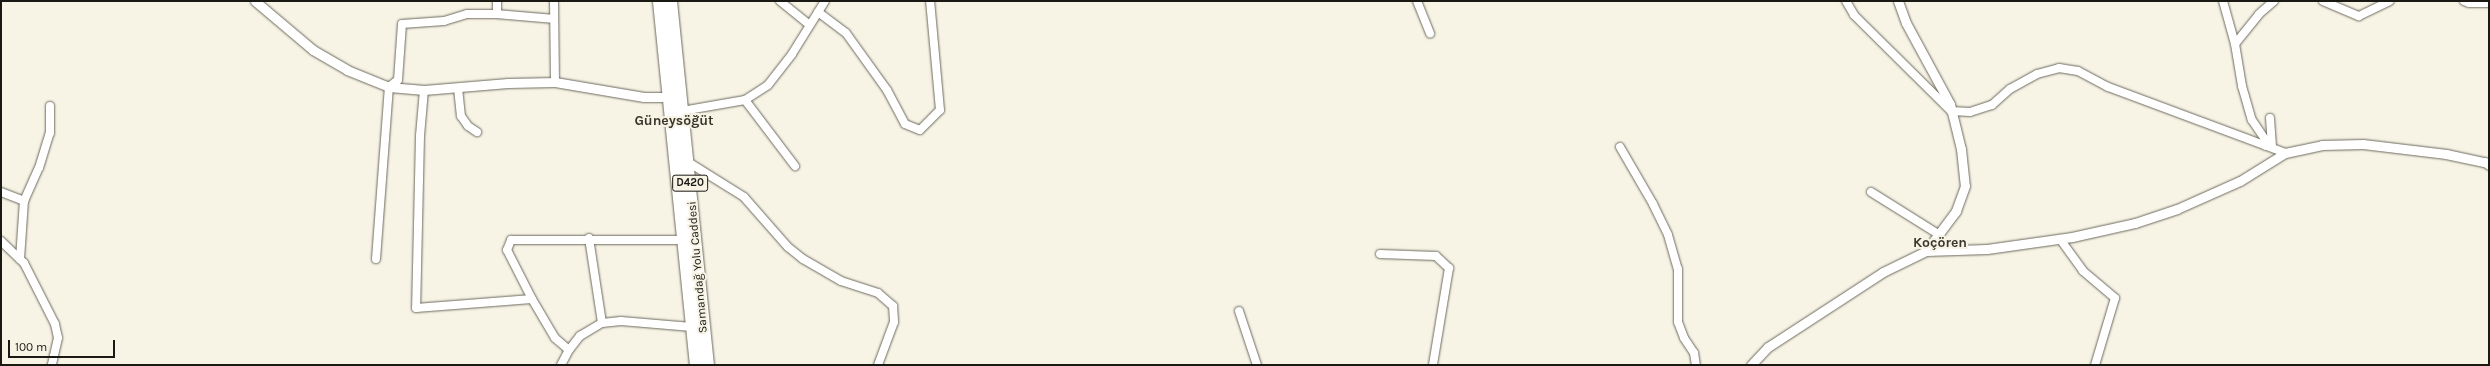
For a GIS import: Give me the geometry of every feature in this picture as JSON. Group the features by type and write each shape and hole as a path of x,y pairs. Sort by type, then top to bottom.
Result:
{"highway":[{"name":"Samandağ Yolu Caddesi","path":"659,1 670,98 682,240 696,365"},
{"name":"Samandağ Yolu Caddesi","path":"670,1 708,365"}],"street":[{"path":"255,1 313,50 347,70 389,87 424,90 508,83 555,82 644,97 670,98"},
{"path":"497,1 497,14"},
{"path":"554,1 555,82"},
{"path":"780,1 810,25"},
{"path":"682,111 745,100 768,85 825,1"},
{"path":"818,12 846,33 887,90 905,124 920,130 940,110 930,1"},
{"path":"1417,1 1430,32"},
{"path":"1846,1 1854,15 1951,111 1970,112 1992,105 2010,89 2037,74 2059,68 2078,71 2108,87 2285,154"},
{"path":"1898,1 1906,23 1951,111 1962,149 1965,186 1956,211 1926,252"},
{"path":"2223,1 2235,44 2252,120 2267,142 2268,147"},
{"path":"2235,44 2259,14 2274,1"},
{"path":"2323,1 2359,16 2390,1"},
{"path":"2464,1 2468,3 2489,3"},
{"path":"376,259 389,87 398,80 402,24 444,21 467,14 497,14 554,19"},
{"path":"458,88 461,116 468,126 477,132"},
{"path":"424,90 420,136 416,308 532,299"},
{"path":"745,100 795,166"},
{"path":"20,259 24,201 39,168 50,133 50,106"},
{"path":"2268,147 2270,118"},
{"path":"1751,365 1768,347 1883,272 1926,252 1987,249 2060,239 2135,223 2177,209 2240,181 2285,154 2322,145 2364,144 2446,154 2485,162 2489,165"},
{"path":"1620,147 1653,204 1668,236 1678,269 1678,322 1694,353 1696,365"},
{"path":"688,162 744,198 788,247 803,259 841,281 878,293 893,306 894,322 878,365"},
{"path":"1,192 24,201"},
{"path":"1872,192 1938,234"},
{"path":"589,238 602,323"},
{"path":"569,350 555,338 532,299 507,250 511,240 589,238 682,240"},
{"path":"2060,239 2083,271 2115,298 2095,365"},
{"path":"1,242 24,262 55,324 58,338 52,365"},
{"path":"1380,254 1436,256 1449,268 1433,365"},
{"path":"1239,311 1257,365"},
{"path":"561,365 569,350 580,336 602,323 621,321 692,327"}],"district":[{"name":"Güneysöğüt","path":"674,121"},
{"name":"Koçören","path":"1940,243"}]}
